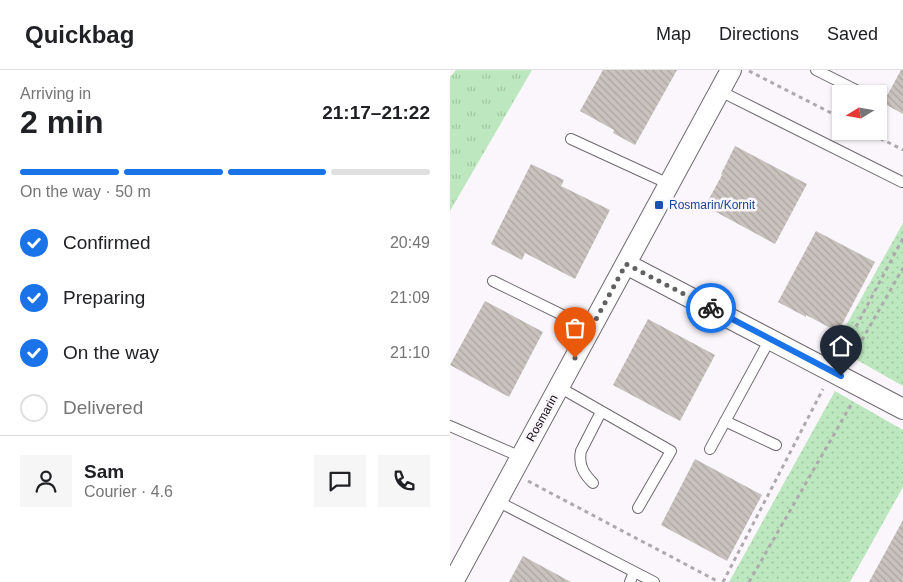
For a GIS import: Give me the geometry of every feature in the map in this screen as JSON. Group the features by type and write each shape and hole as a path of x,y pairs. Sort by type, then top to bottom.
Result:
{"street":[{"name":"Rosmarin","path":"452,582 731,70"},
{"path":"626,264 903,409"}],"lane":[{"path":"816,70 846,85"},
{"path":"720,91 902,182"},
{"path":"570,139 669,184"},
{"path":"493,281 591,329"},
{"path":"710,449 770,339"},
{"path":"559,387 671,451 638,508"},
{"path":"593,483 587,478 579,458 602,412"},
{"path":"725,421 776,445"},
{"path":"450,426 516,465"},
{"path":"497,501 654,582"},
{"path":"630,582 634,572"}],"path":[{"path":"748,70 832,113"},
{"path":"884,140 903,150"},
{"path":"723,582 836,374 903,238"},
{"path":"836,374 903,268"},
{"path":"749,582 861,387"},
{"path":"516,465 719,582"}],"green space":[{"path":"456,70 532,70 450,211 450,77"},
{"path":"903,223 903,386 834,347"},
{"path":"835,391 903,430 903,487 850,582 729,582"}],"building":[{"path":"603,70 677,70 635,145 613,133 614,130 580,111"},
{"path":"901,70 903,70 903,114 888,106 888,94"},
{"path":"735,146 807,184 775,244 705,206"},
{"path":"531,164 564,180 561,186 610,210 575,279 525,253 522,260 491,244"},
{"path":"816,231 875,262 838,332 778,302"},
{"path":"485,301 543,332 509,397 450,365"},
{"path":"648,319 715,355 680,421 613,385"},
{"path":"695,459 762,495 727,561 661,525"},
{"path":"903,520 903,582 869,582"},
{"path":"523,556 571,582 509,582"}],"way so far":[{"path":"575,358 626,264 711,308"}],"place":[{"name":"Rosmarin/Kornit","path":"659,205"}],"route":[{"path":"711,308 841,376"}]}
